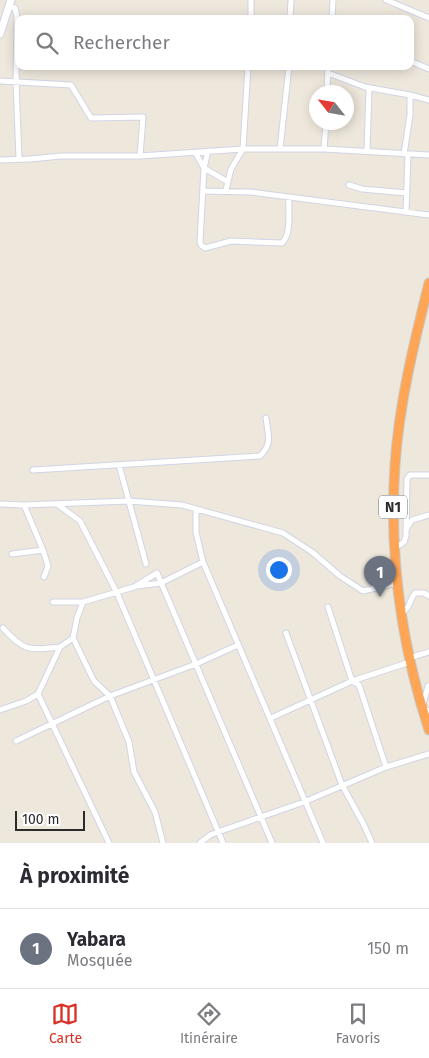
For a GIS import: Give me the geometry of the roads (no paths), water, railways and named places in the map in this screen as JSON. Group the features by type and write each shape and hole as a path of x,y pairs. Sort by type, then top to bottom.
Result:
{"highway":[{"name":"N1","path":"429,283 408,371 396,454 393,518 397,583 402,614 416,688 425,709 429,730"}],"street":[{"path":"251,0 251,15"},
{"path":"290,15 291,0"},
{"path":"332,15 333,0"},
{"path":"386,0 429,18"},
{"path":"0,34 11,3"},
{"path":"11,3 16,15"},
{"path":"414,63 429,69"},
{"path":"16,70 19,160"},
{"path":"226,190 231,169 243,149 248,70"},
{"path":"280,149 289,70"},
{"path":"327,85 328,73 369,88 429,100"},
{"path":"0,81 71,85 91,118 143,117 140,156"},
{"path":"366,152 369,88"},
{"path":"406,212 406,154 410,95"},
{"path":"324,149 325,130"},
{"path":"0,160 61,156 140,156 243,149 324,149 429,155"},
{"path":"208,151 204,168 200,242 205,248 231,241 282,243 285,240 287,231 288,197"},
{"path":"195,152 204,168 228,182"},
{"path":"349,185 362,189 407,193"},
{"path":"204,191 226,190 429,215"},
{"path":"33,470 260,456 267,449 269,443 266,418"},
{"path":"119,465 146,564"},
{"path":"394,549 404,542 409,518 407,479 410,474 429,474"},
{"path":"0,504 24,505 129,501 182,505 283,533 312,552 340,576 363,591 397,583"},
{"path":"57,504 80,521 117,593 223,843"},
{"path":"24,505 48,566 44,577"},
{"path":"196,509 196,532 203,562 323,843"},
{"path":"409,518 429,515"},
{"path":"12,554 43,550"},
{"path":"53,602 83,602 134,587 162,583 203,562"},
{"path":"134,587 157,573 272,843"},
{"path":"402,614 409,608 415,593 424,593 429,596"},
{"path":"83,602 73,638 94,681 110,696 129,742 134,772 155,812 163,843"},
{"path":"328,607 352,681 359,685 386,766"},
{"path":"3,628 22,646 32,650 60,647 73,638"},
{"path":"286,633 342,785 364,823 372,843"},
{"path":"16,741 110,696 196,664 238,645"},
{"path":"0,710 26,701 38,694 60,647"},
{"path":"271,718 352,681 429,652"},
{"path":"425,709 428,686"},
{"path":"38,694 109,843"},
{"path":"200,843 210,835 304,802 386,766 429,754"}],"place":[{"name":"Yabara","path":"380,597"}]}
